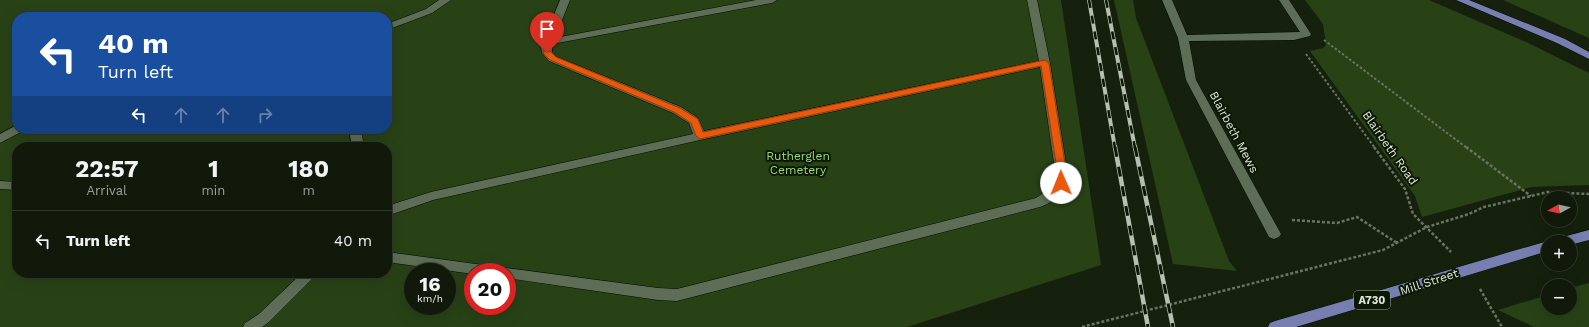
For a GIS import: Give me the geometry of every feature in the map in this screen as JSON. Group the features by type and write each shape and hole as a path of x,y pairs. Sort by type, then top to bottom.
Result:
{"main road":[{"path":"1461,0 1561,41 1589,56"},
{"path":"1577,238 1589,235"},
{"name":"A730","path":"1468,269 1541,248"},
{"name":"Mill Street","path":"1275,327 1405,290 1468,269"}],"street":[{"path":"392,26 430,11 446,0"},
{"path":"565,0 546,47 547,53 553,58 677,110 694,121 700,136"},
{"path":"548,42 772,0"},
{"path":"516,274 658,294 677,295 1040,202 1054,195 1061,183 1061,170 1045,63 1032,0"},
{"name":"Blairbeth Mews","path":"1167,0 1183,38 1191,80 1274,234"},
{"path":"1183,38 1294,37 1306,34 1284,0"},
{"path":"392,209 431,196 700,136 1045,63"},
{"path":"0,139 12,132"},
{"path":"0,185 12,186"},
{"path":"392,257 464,267"},
{"path":"250,327 264,318 306,278"}],"path":[{"path":"1306,34 1327,41 1532,196"},
{"name":"Blairbeth Road","path":"1294,37 1405,190 1413,214 1468,269 1502,327"},
{"path":"1082,327 1383,250 1427,227 1469,214 1484,207 1548,192 1589,194"},
{"path":"1266,218 1337,223 1357,218 1397,243"}],"green space":[{"name":"Rutherglen Cemetery","path":"0,0 1061,0 1101,265 907,327 0,327"},
{"path":"1114,0 1133,0 1136,18 1229,261 1237,271 1173,264"},
{"path":"1305,0 1429,0 1526,42 1589,73 1589,185 1531,187 1422,217 1415,196 1310,51 1323,48 1326,45 1323,24"},
{"path":"1503,0 1589,0 1589,38"},
{"path":"1589,283 1589,327 1534,327 1498,310 1541,297 1541,315 1577,315 1577,286"}],"railway":[{"path":"1089,0 1115,148"},
{"path":"1106,0 1135,148"},
{"path":"1115,147 1148,327"},
{"path":"1135,147 1173,327"}],"route":[{"path":"547,53 553,58 677,110 694,121 700,136 1045,63 1061,170 1061,183"}]}
